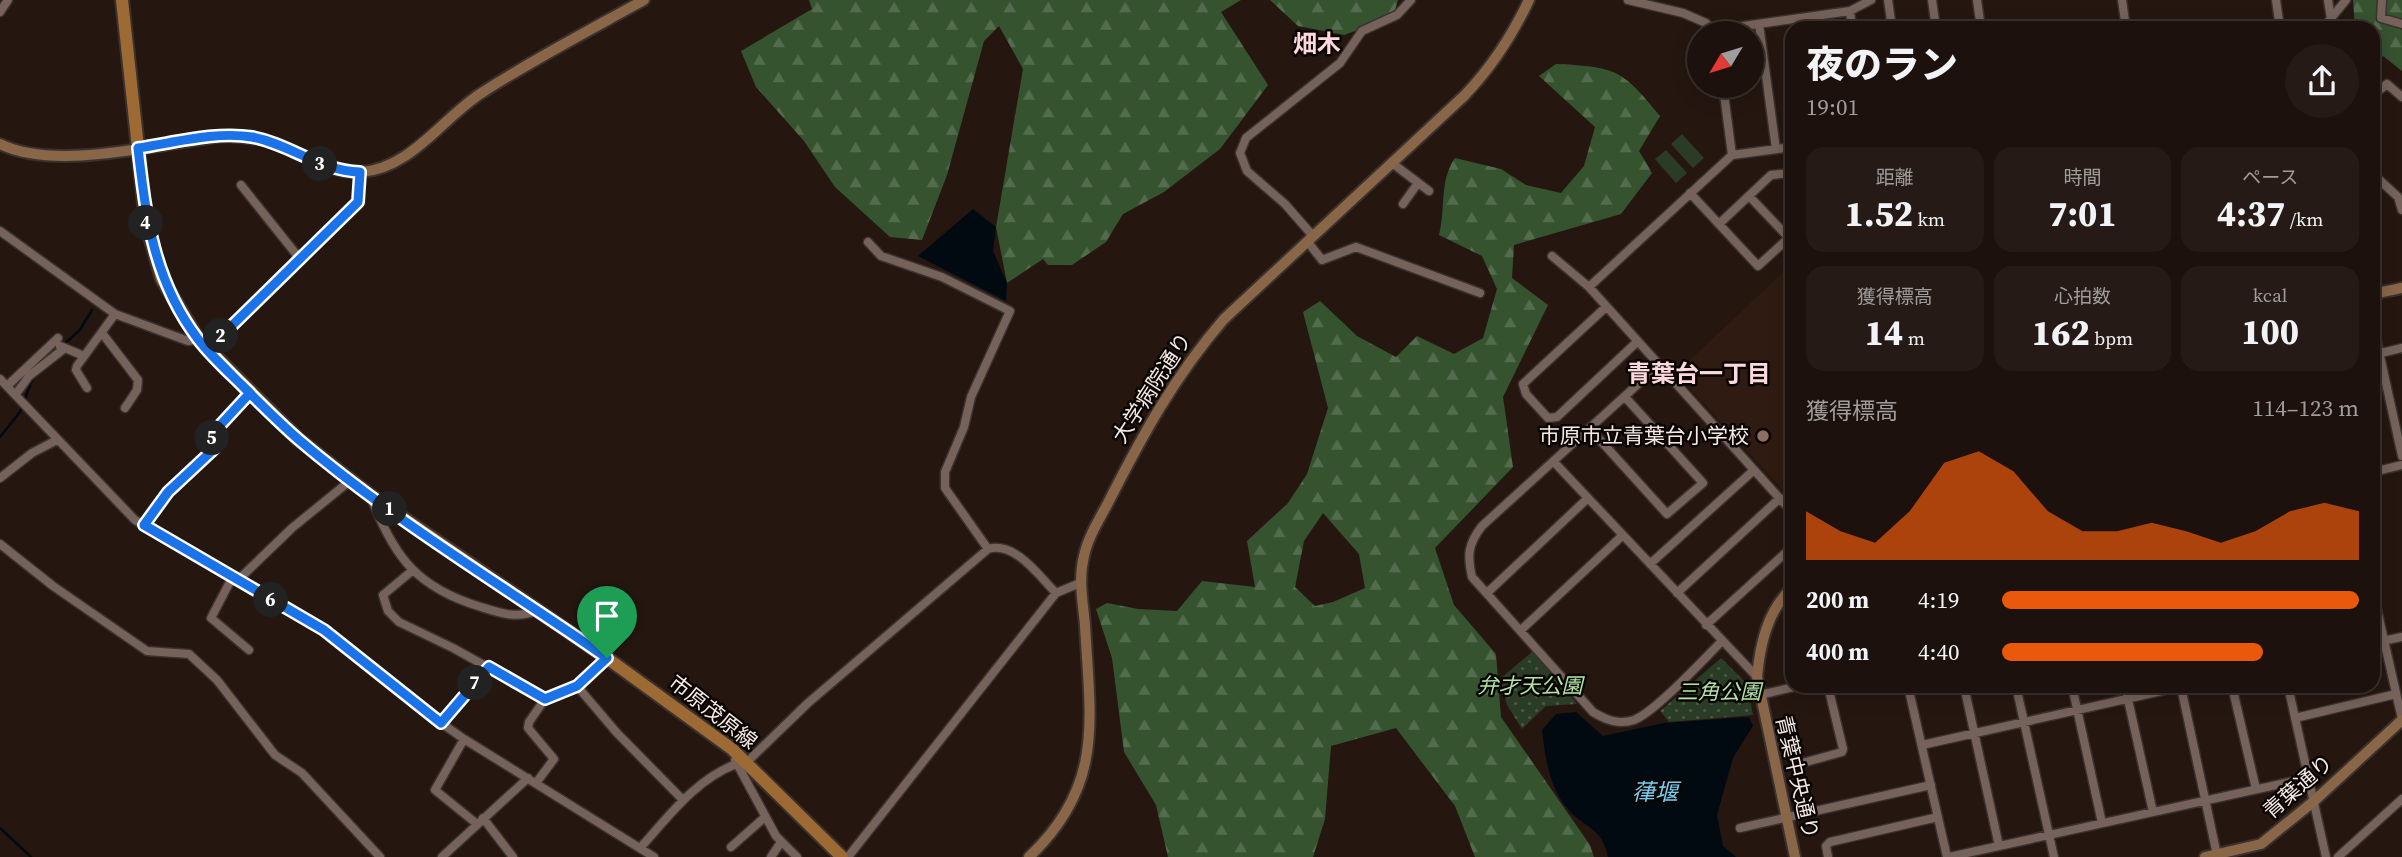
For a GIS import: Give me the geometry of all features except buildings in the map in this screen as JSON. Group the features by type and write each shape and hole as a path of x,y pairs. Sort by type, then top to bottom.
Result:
{"main road":[{"name":"市原茂原線","path":"122,0 146,222 156,262 178,309 207,350 298,439 371,496 539,610 732,749 741,763 842,857"}],"street":[{"path":"0,12 8,0"},
{"path":"0,144 18,151 51,156 224,136 250,137 274,143 331,169 360,172 380,169 407,156 483,92 644,0"},
{"path":"1411,0 1398,15 1362,31 1340,63 1246,138 1241,148 1241,159 1247,170 1291,210 1322,260 1356,247 1480,293"},
{"name":"大学病院通り","path":"1029,857 1068,813 1082,783 1090,732 1080,583 1084,555 1092,533 1132,453 1189,359 1224,319 1484,75 1514,31 1529,0"},
{"path":"1628,0 1683,13 1701,21"},
{"path":"1764,23 1850,11 1871,0"},
{"path":"1888,0 1891,21"},
{"path":"1932,0 1935,21"},
{"path":"1977,0 1980,21"},
{"path":"2122,0 2125,21"},
{"path":"2276,0 2279,21"},
{"path":"2328,0 2331,19"},
{"path":"2331,19 2346,0"},
{"path":"2382,0 2381,18 2402,24"},
{"path":"1850,11 1851,21"},
{"path":"1764,61 1776,149"},
{"path":"2380,90 2387,84 2402,97"},
{"path":"1725,98 1732,155"},
{"path":"1589,287 1732,155 1785,148"},
{"path":"1392,163 1429,191"},
{"path":"207,350 358,202 360,172"},
{"path":"1719,224 1771,175 1785,174"},
{"path":"2380,180 2398,197 2402,210"},
{"path":"1403,204 1419,183"},
{"path":"241,185 300,259"},
{"path":"1690,193 1758,265 1785,241"},
{"path":"1749,196 1785,231"},
{"path":"0,231 115,314 188,341 198,339"},
{"path":"868,242 881,256 942,277 1010,311 971,397 964,427 945,472 945,488 988,549"},
{"path":"1552,256 1589,287 1785,503"},
{"path":"2380,293 2402,288"},
{"path":"1606,307 1523,384 1526,394 1548,418 1557,417 1638,341"},
{"path":"87,388 76,370 83,356 115,314"},
{"path":"102,333 138,380 137,390 125,408"},
{"path":"8,385 56,340 65,348 83,356"},
{"path":"16,394 29,376 65,348"},
{"path":"2380,349 2402,348"},
{"path":"2380,358 2402,456"},
{"path":"1659,365 1482,526 1470,541 1467,556 1472,577 1592,712 1607,721 1622,722 1641,716 1721,642"},
{"path":"0,379 101,483 118,505 144,525 234,580 324,630 464,739 654,857"},
{"path":"144,525 168,492 214,449 212,434 250,393"},
{"path":"1590,429 1667,514 1703,483 1625,397"},
{"path":"0,478 32,453 57,440"},
{"path":"1554,462 1721,642 1757,677"},
{"path":"2380,470 2402,465"},
{"path":"1650,564 1754,470"},
{"path":"249,650 211,618 234,580 351,480"},
{"path":"371,496 383,528 413,570 428,585 451,598 514,617 539,610"},
{"path":"1486,593 1588,498"},
{"path":"1676,593 1780,498"},
{"path":"1521,630 1623,535"},
{"path":"0,544 53,586 147,651 189,654 217,680 275,755 302,774 380,857"},
{"path":"640,848 683,800 716,772 741,763 988,549 996,546 1017,555 1056,593"},
{"path":"1706,625 1785,553"},
{"path":"413,570 383,595 388,611 399,622 489,667 545,699"},
{"path":"848,857 1056,593 1080,583"},
{"name":"青葉中央通り","path":"1785,595 1767,626 1759,654 1757,677 1796,857"},
{"path":"2380,623 2402,719"},
{"path":"2380,641 2402,637"},
{"path":"442,857 554,759 528,728 529,722 545,699 577,686 607,658"},
{"path":"441,723 489,667"},
{"path":"577,686 617,733 683,800"},
{"path":"1760,695 1785,689"},
{"path":"1806,762 1842,752 1830,693"},
{"path":"1910,693 1948,857 2308,778"},
{"path":"1966,693 1999,846"},
{"path":"2018,693 2054,857"},
{"path":"2073,693 2102,823"},
{"path":"2127,693 2153,812"},
{"path":"1922,745 2153,693"},
{"path":"2183,693 2217,855"},
{"path":"2234,693 2256,789"},
{"path":"2290,693 2326,857"},
{"path":"2295,718 2396,694"},
{"name":"青葉通り","path":"2205,857 2261,844 2313,802 2402,719"},
{"path":"464,739 435,790 480,821 513,857"},
{"path":"741,763 765,817 781,842 797,857"},
{"path":"1740,828 1931,785"},
{"path":"2338,857 2402,799"},
{"path":"731,847 765,817"},
{"path":"1828,857 1826,846 1830,842 1938,817"},
{"path":"771,857 781,842"}],"shaded area":[{"name":"市原市立青葉台小学校","path":"1785,271 1785,492 1676,373"}],"green space":[{"path":"809,0 1241,0 1221,12 1268,85 1220,149 1164,192 1123,214 1106,242 1072,265 1048,265 1043,259 1007,283 996,227 1023,69 999,26 984,41 947,175 922,240 890,237 835,187 804,141 756,87 741,51 812,9"},
{"path":"1270,0 1398,0 1393,17 1344,35 1298,26"},
{"path":"2353,0 2402,0 2402,71 2383,56 2380,59 2380,21 2354,21"},
{"path":"1556,64 1592,67 1616,74 1636,88 1660,116 1639,151 1652,173 1621,214 1514,245 1512,278 1548,305 1503,397 1513,467 1435,548 1454,605 1496,654 1501,717 1590,845 1594,857 1475,857 1455,806 1396,728 1331,746 1325,819 1313,857 1168,857 1156,805 1124,752 1112,658 1096,609 1107,603 1138,609 1177,611 1202,581 1255,587 1247,541 1288,503 1307,474 1328,408 1303,312 1320,301 1357,336 1396,357 1417,336 1454,354 1483,338 1497,289 1482,256 1439,235 1445,185 1455,158 1501,169 1526,185 1561,193 1584,166 1595,127 1539,76","holes":["1323,513 1359,554 1365,588 1333,602 1315,606 1295,587 1304,541"]},
{"path":"1682,134 1704,158 1693,168 1671,144"},
{"path":"1666,150 1687,173 1676,183 1655,159"},
{"name":"弁才天公園","path":"1533,651 1577,704 1546,706 1522,729 1507,705 1500,679"},
{"name":"三角公園","path":"1721,658 1747,684 1753,715 1669,722 1660,711"}],"water":[{"path":"973,209 996,227 993,251 1007,283 1006,301 918,256"},
{"name":"葎堰","path":"1576,712 1603,736 1664,723 1749,717 1753,726 1733,758 1717,815 1723,846 1736,857 1608,857 1597,833 1573,815 1561,800 1546,761 1542,730 1556,714"}],"waterway":[{"path":"63,345 79,331 92,310"},
{"path":"0,437 20,412 34,375"},
{"path":"0,828 31,857"}],"place":[{"name":"市原市立青葉台小学校","path":"1763,436"}],"district":[{"name":"畑木","path":"1317,44"},
{"name":"青葉台一丁目","path":"1699,374"}],"route":[{"path":"607,658 371,496 298,439 207,350 358,202 360,172 331,169 274,143 250,137 224,136 138,148 146,222 162,279 198,339 207,350 250,393 212,434 214,449 168,492 144,525 324,630 441,723 489,667 545,699 577,686 607,658"}]}
